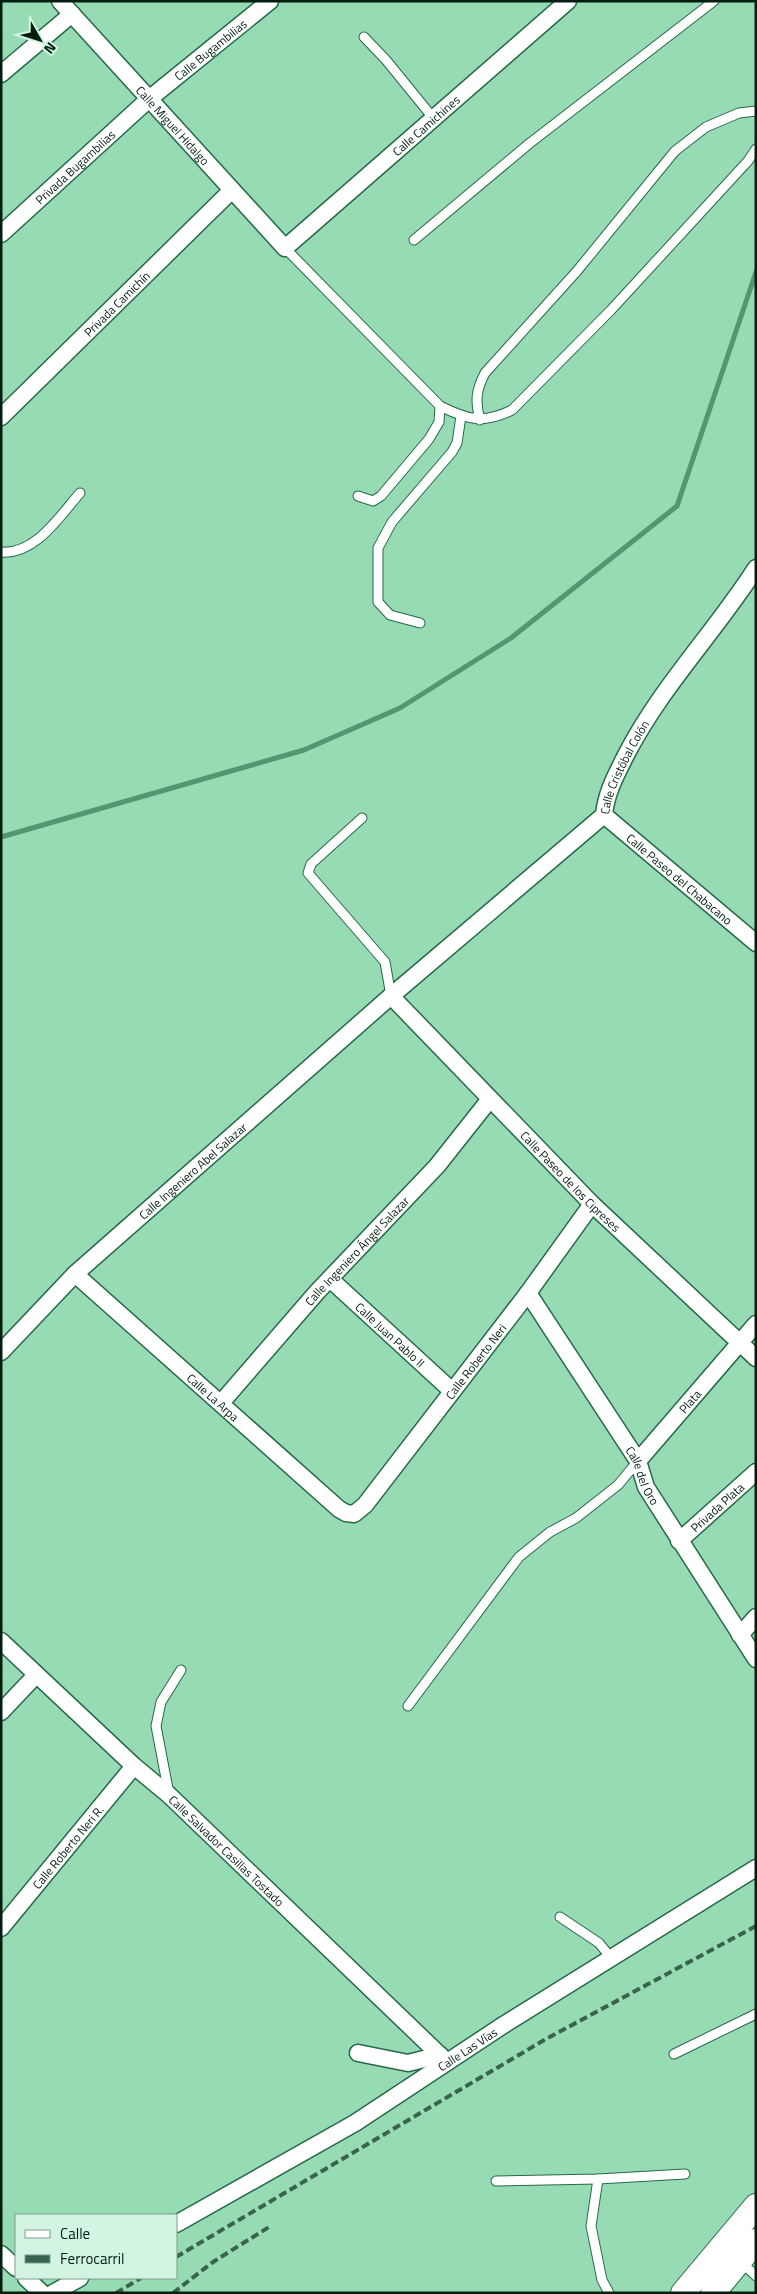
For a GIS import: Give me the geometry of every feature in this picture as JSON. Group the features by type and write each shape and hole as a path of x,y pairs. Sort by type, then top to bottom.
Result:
{"street":[{"name":"Calle Miguel Hidalgo","path":"60,1 285,248"},
{"name":"Calle Bugambilias","path":"149,99 270,1"},
{"name":"Calle Camichines","path":"285,248 568,1"},
{"path":"1,74 72,14"},
{"name":"Privada Bugambilias","path":"1,234 149,99"},
{"name":"Privada Camichín","path":"1,417 232,190"},
{"name":"Calle Cristóbal Colón","path":"391,996 604,815 606,799 632,743 666,688 750,590 756,568"},
{"name":"Calle Paseo del Chabacano","path":"604,815 756,943"},
{"name":"Calle Paseo de los Cipreses","path":"391,996 592,1204 756,1358"},
{"name":"Calle Ingeniero Abel Salazar","path":"1,1352 75,1274 391,996"},
{"name":"Calle Ingeniero Ángel Salazar","path":"221,1403 330,1280 437,1166 490,1098"},
{"name":"Calle Roberto Neri","path":"354,1514 364,1505 528,1293 592,1204"},
{"name":"Calle La Arpa","path":"75,1274 339,1509 346,1513 354,1514"},
{"name":"Calle Juan Pablo II","path":"330,1280 452,1391"},
{"name":"Calle del Oro","path":"528,1293 638,1461 646,1487 756,1659"},
{"name":"Plata","path":"638,1461 756,1324"},
{"name":"Privada Plata","path":"679,1541 756,1472"},
{"path":"740,1635 756,1617"},
{"name":"Calle Salvador Casillas Tostado","path":"1,1642 134,1766 169,1795 444,2058"},
{"path":"1,1712 36,1675"},
{"name":"Calle Roberto Neri R.","path":"1,1928 134,1766"},
{"name":"Calle Las Vías","path":"178,2223 356,2123 444,2058 612,1958 756,1868"},
{"path":"358,2053 408,2063 444,2058"},
{"path":"683,2293 756,2206"},
{"path":"713,2293 748,2268 756,2241"},
{"path":"1,2254 15,2267"},
{"path":"27,2279 42,2293"},
{"path":"53,2293 78,2279"}],"lane":[{"path":"414,240 530,143 714,1"},
{"path":"364,37 386,60 434,119"},
{"path":"480,420 475,403 478,388 485,373 577,271 676,151 706,127 739,113 756,111"},
{"path":"285,248 440,406 461,416 480,420 497,417 512,410 611,310 748,161 756,149"},
{"path":"358,496 373,500 382,496 429,439 438,422 440,406"},
{"path":"420,623 390,615 378,602 378,548 392,522 452,452 457,443 461,416"},
{"path":"1,552 15,554 44,535 80,494"},
{"path":"362,818 311,864 308,873 385,962 391,996"},
{"path":"408,1706 519,1557 550,1532 576,1518 618,1485 638,1461"},
{"path":"169,1795 156,1726 161,1702 181,1670"},
{"path":"560,1917 599,1943 612,1958"},
{"path":"674,2054 756,2014"},
{"path":"496,2181 598,2180 685,2174"},
{"path":"598,2180 591,2226 602,2280 609,2293"}],"waterway":[{"path":"1,837 304,750 400,708 511,638 677,506 756,272"}],"railway":[{"path":"178,2256 546,2039 756,1926"},
{"path":"173,2293 213,2262 269,2227"},
{"path":"116,2293 139,2279"}]}
